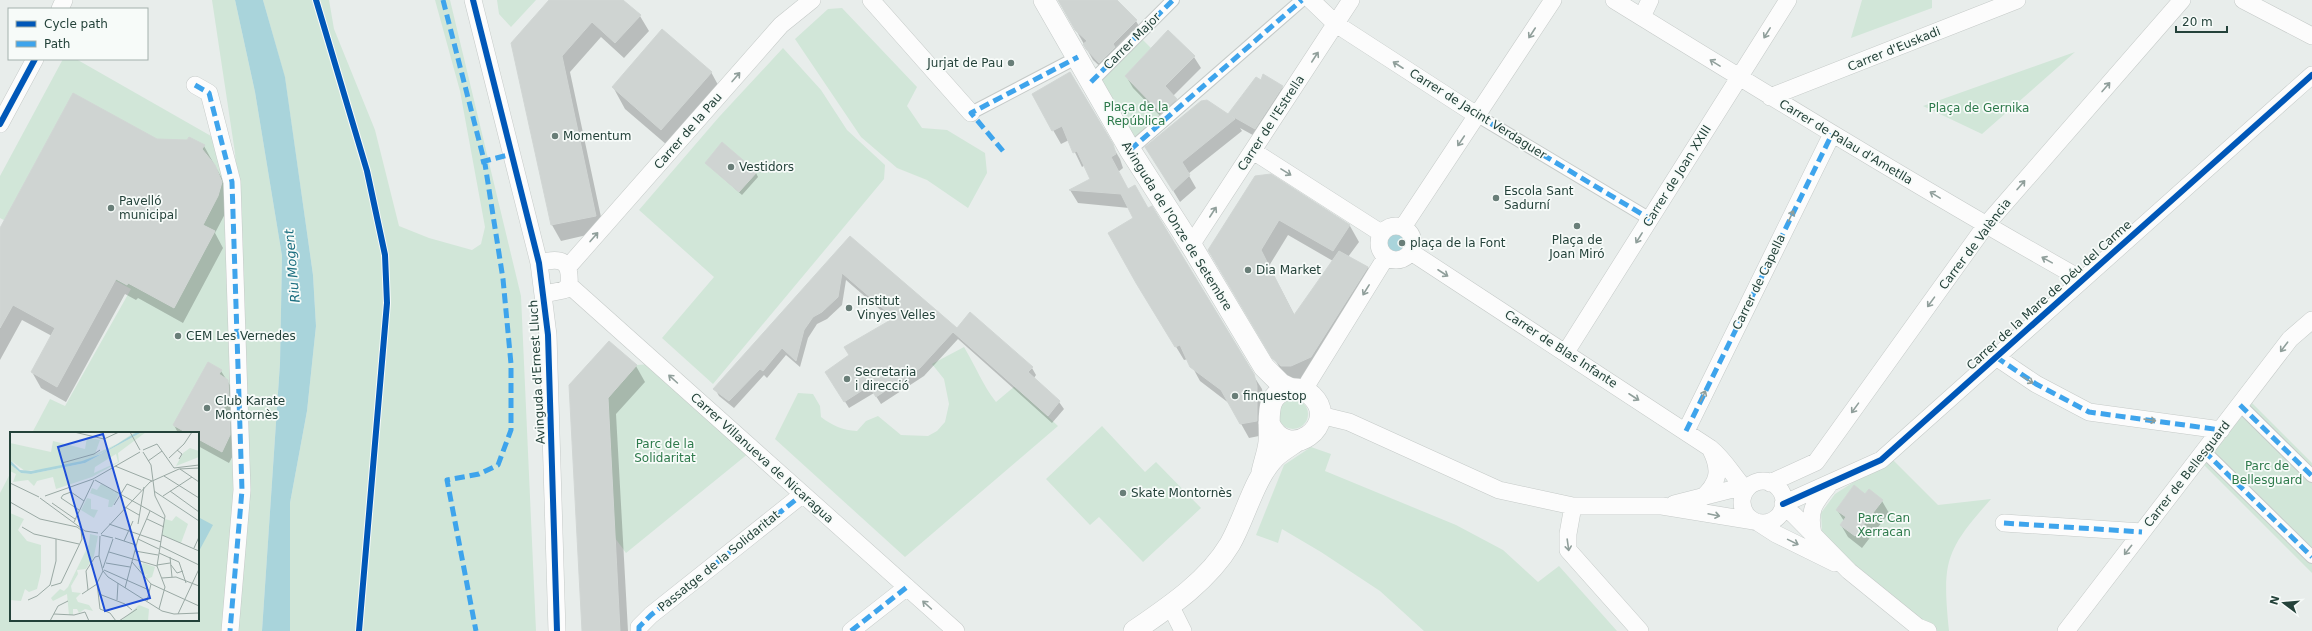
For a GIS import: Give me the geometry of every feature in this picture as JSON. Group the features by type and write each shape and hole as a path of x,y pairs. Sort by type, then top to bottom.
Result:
{"street":[{"name":"Avinguda d'Ernest Lluch","path":"473,0 539,263 544,294 548,335 557,631"},
{"name":"Carrer de la Pau","path":"568,267 781,25 812,0"},
{"path":"871,0 971,113 1078,57"},
{"name":"Avinguda de l'Onze de Setembre","path":"1044,0 1130,150 1191,245 1264,368"},
{"name":"Carrer Major","path":"1091,82 1173,0"},
{"path":"1130,150 1302,0"},
{"name":"Carrer de Jacint Verdaguer","path":"1312,0 1336,24 1478,116 1650,220"},
{"name":"Carrer de l'Estrella","path":"1191,245 1351,0"},
{"path":"1403,227 1478,116 1553,0"},
{"name":"Carrer de Palau d'Ametlla","path":"1614,0 1770,98 1986,226 2081,279"},
{"path":"1642,17 1650,0"},
{"name":"Carrer de Joan XXIII","path":"1566,352 1788,0"},
{"name":"Carrer d'Euskadi","path":"1770,98 2017,0"},
{"name":"Carrer de València","path":"1770,483 1816,462 1986,226 2182,0"},
{"path":"2243,0 2312,36"},
{"path":"0,124 34,60"},
{"name":"Carrer de la Mare de Déu del Carme","path":"1783,506 1881,460 2056,306 2081,279 2312,75"},
{"path":"194,85 209,93 232,182 242,490 230,631"},
{"name":"Carrer de Capella","path":"1686,431 1832,134"},
{"path":"1253,151 1381,233"},
{"path":"1393,225 1403,227 1409,231 1413,246 1410,252 1402,259 1392,260 1386,257 1378,246 1381,233 1393,225"},
{"name":"Carrer de Blas Infante","path":"1410,252 1566,352 1710,448 1724,460 1745,491"},
{"path":"1297,441 1279,437 1269,414 1277,395 1297,390 1386,257"},
{"path":"539,263 550,260 561,261 568,267 569,285 564,290 544,294"},
{"name":"Carrer Villanueva de Nicaragua","path":"569,285 956,631"},
{"name":"Carrer de Bellesguard","path":"2066,631 2290,339 2312,320"},
{"path":"1996,358 2036,384 2089,412 2221,430"},
{"path":"1140,629 1210,572 1230,544 1260,480 1274,457 1297,441 1312,434 1316,429 1320,415 1317,402 1312,396 1281,384 1264,368"},
{"path":"1260,480 1269,442 1270,388 1264,368"},
{"path":"2240,405 2312,476"},
{"path":"1320,415 1350,422 1499,490 1573,506 1662,506 1765,523 1776,518 1783,506"},
{"path":"1702,498 1715,483 1717,472 1718,465 1710,448"},
{"path":"2204,451 2312,557"},
{"path":"1849,571 1776,534 1757,522 1743,510 1742,500 1745,491 1758,482 1770,483 1780,491 1783,506 1849,571 1918,627 1928,631"},
{"name":"Carrer de la Mare de Déu del Carme","path":"1813,534 1811,511 1816,501 1829,484"},
{"path":"1662,506 1702,498 1733,489 1745,491"},
{"name":"Passatge de la Solidaritat","path":"639,631 639,627 651,615 802,494"},
{"path":"1573,506 1568,534 1568,550 1640,631"},
{"path":"2004,523 2142,532"},
{"path":"851,631 906,587"},
{"path":"1170,605 1183,631"}],"green space":[{"name":"CEM Les Vernedes","path":"212,0 235,0 255,92 282,256 280,363 262,631 0,631 0,493 10,474 10,621 199,621 199,432 33,432 50,399 65,406 131,289 0,218 0,176 62,60 78,60 211,136 238,188 235,153"},
{"path":"263,0 329,0 334,29 375,130 399,226 429,238 472,250 481,244 485,227 460,91 435,0 450,0 521,296 536,631 290,631 290,503 307,411 316,326 313,275 285,78"},
{"path":"497,0 536,0 511,27 499,14"},
{"path":"1862,0 1932,0 1932,8 1851,38"},
{"path":"842,8 917,87 907,106 922,128 947,130 985,153 987,173 968,208 927,180 897,168 861,137 795,39 828,9"},
{"name":"Plaça de la República","path":"1141,38 1151,48 1125,76 1163,116 1131,143 1098,82"},
{"path":"783,48 821,90 847,130 885,165 884,179 713,384 662,338 714,277 639,210 719,117"},
{"name":"Plaça de Gernika","path":"2075,52 1982,134 1923,106"},
{"path":"964,347 987,389 996,402 1015,386 1058,426 905,557 775,439 798,393 813,394 820,406 821,417 842,429 857,431 866,421 878,416 901,435 928,436 937,431 945,422 949,404 944,379 932,364"},
{"name":"Parc de la Solidaritat","path":"651,364 749,453 626,553 615,538 608,398 637,365"},
{"path":"1293,399 1304,403 1308,414 1304,425 1293,429 1282,425 1278,414 1282,403"},
{"name":"Parc de Bellesguard","path":"2252,403 2312,463 2312,573 2204,465"},
{"name":"Skate Montornès","path":"1102,426 1145,472 1156,462 1201,508 1143,562 1099,517 1090,525 1046,479"},
{"path":"1311,447 1331,454 1325,471 1456,525 1503,550 1538,582 1559,566 1617,631 1424,631 1380,591 1321,552 1282,529 1278,543 1256,535 1284,465"},
{"name":"Parc Can Xerracan","path":"1891,458 1938,505 1991,499 1964,532 1950,558 1946,588 1949,631 1929,631 1913,623 1822,532 1821,513 1835,494"}],"water":[{"name":"Riu Mogent","path":"235,0 263,0 285,77 313,275 316,326 307,411 290,503 290,631 262,631 280,363 282,256 255,92"},
{"path":"1395,228 1404,232 1408,241 1404,250 1395,254 1386,250 1382,241 1386,232"},
{"path":"199,518 213,525 199,551"}],"building":[{"name":"Momentum","path":"549,0 623,0 641,15 615,43 592,22 562,56 596,216 551,225 511,43"},
{"path":"1058,0 1117,0 1137,20 1113,44 1115,47 1099,63 1086,49 1083,44 1087,41 1075,30"},
{"path":"662,29 712,72 661,130 612,87"},
{"path":"1168,30 1195,56 1165,86 1177,99 1161,113 1125,76"},
{"path":"1070,72 1113,144 1116,154 1111,157 1128,189 1135,185 1148,208 1152,206 1254,374 1257,386 1257,421 1240,424 1221,390 1190,367 1180,345 1175,347 1136,283 1108,233 1133,218 1121,194 1069,190 1090,179 1077,151 1073,153 1062,126 1052,131 1032,94"},
{"path":"1263,74 1283,86 1255,129 1232,116 1235,119 1182,162 1190,175 1173,191 1145,147 1201,101 1207,100 1228,114 1256,77 1261,80"},
{"name":"Pavelló municipal","path":"73,93 157,139 187,140 189,137 205,145 202,149 215,165 222,182 218,196 203,225 215,231 174,308 128,283 127,285 116,279 57,387 31,372 55,328 13,305 0,328 0,228"},
{"name":"Vestidors","path":"722,142 757,172 739,192 705,163"},
{"path":"1271,174 1350,225 1333,251 1279,220 1261,250 1294,315 1339,251 1368,267 1311,357 1291,366 1281,366 1272,358 1208,250 1255,176"},
{"path":"850,236 957,328 970,312 1033,367 1028,372 1060,401 1048,416 953,332 920,368 876,397 869,386 844,402 825,372 849,355 844,347 894,318 842,273 838,297 822,312 813,317 804,330 796,361 782,348 763,371 760,369 729,401 713,389"},
{"path":"609,341 637,365 608,398 620,631 582,631 569,385"},
{"name":"Club Karate Montornès","path":"208,362 222,370 219,374 228,380 229,398 221,413 230,417 230,435 222,452 199,440 199,432 185,432 173,425"},
{"path":"1854,485 1865,494 1869,489 1883,500 1855,536 1840,525 1846,517 1836,510"}],"marked path":[{"path":"443,0 485,164 503,279 511,364 511,430 498,465 479,474 447,480 476,631"},
{"path":"1091,82 1173,0"},
{"path":"1130,150 1302,0"},
{"path":"1003,151 971,113 1078,57"},
{"path":"195,85 209,93 232,182 242,490 230,631"},
{"path":"1478,116 1650,219"},
{"path":"1686,431 1832,134"},
{"path":"481,162 512,154"},
{"path":"1996,357 2036,384 2089,412 2221,430"},
{"path":"2240,405 2312,476"},
{"path":"2204,451 2312,557"},
{"path":"639,631 639,627 651,615 803,494"},
{"path":"2004,523 2142,532"},
{"path":"851,631 907,587"}],"cycle path":[{"path":"316,0 367,171 385,255 387,303 359,631"},
{"path":"473,0 539,263 548,335 557,631"},
{"path":"0,124 34,60"},
{"path":"1783,504 1881,460 2312,75"}],"place":[{"name":"Jurjat de Pau","path":"1011,63"},
{"name":"Momentum","path":"555,136"},
{"name":"Vestidors","path":"731,167"},
{"name":"Escola Sant Sadurní","path":"1496,198"},
{"name":"Pavelló municipal","path":"111,208"},
{"name":"Plaça de Joan Miró","path":"1577,226"},
{"name":"plaça de la Font","path":"1402,243"},
{"name":"Dia Market","path":"1248,270"},
{"name":"Institut Vinyes Velles","path":"849,308"},
{"name":"CEM Les Vernedes","path":"178,336"},
{"name":"Secretaria i direcció","path":"847,379"},
{"name":"finquestop","path":"1235,396"},
{"name":"Club Karate Montornès","path":"207,408"},
{"name":"Skate Montornès","path":"1123,493"}]}
